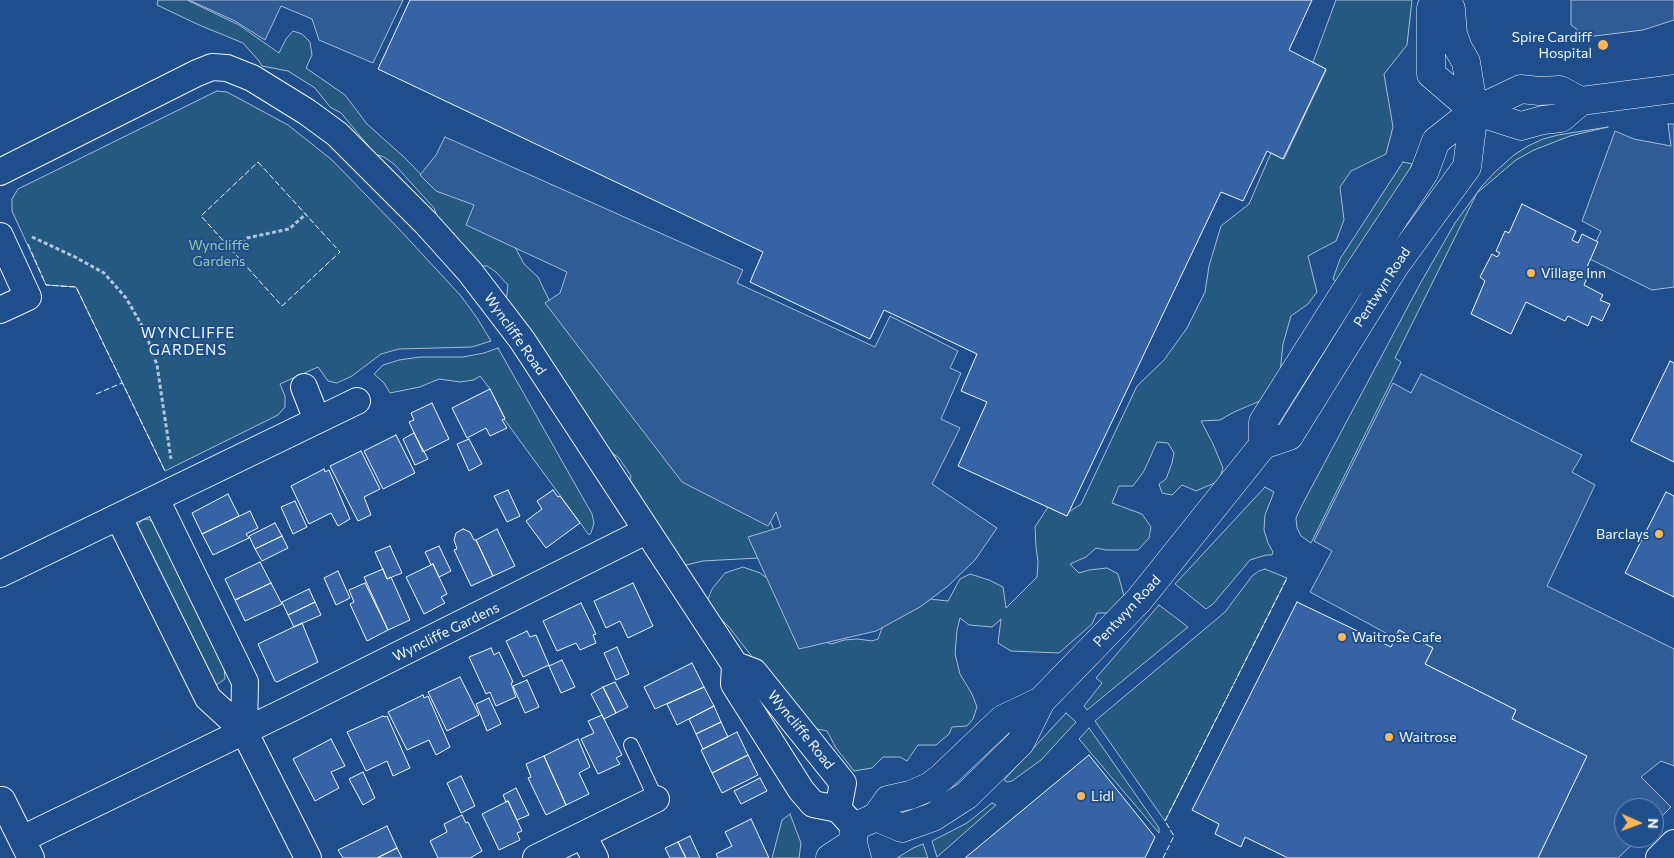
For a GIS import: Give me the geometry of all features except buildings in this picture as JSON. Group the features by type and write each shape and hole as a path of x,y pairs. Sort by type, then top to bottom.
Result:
{"street":[{"path":"1437,0 1431,8 1431,74 1474,111 1521,126 1543,120 1561,118 1581,101 1674,90"},
{"name":"Pentwyn Road","path":"856,831 902,828 933,817 967,795 1020,743 1040,702 1139,600 1263,445 1289,436 1394,267 1467,167 1474,111 1466,62 1453,34 1451,9 1447,0"},
{"name":"Wyncliffe Road","path":"0,172 196,73 212,67 228,68 260,83 307,112 337,134 426,223 470,272 522,340 735,665 754,672 844,783 856,831"},
{"path":"1474,111 1521,88 1539,91 1560,90 1581,101"},
{"name":"Pentwyn Road","path":"1263,445 1263,422 1345,292 1424,173 1436,142 1474,111"},
{"path":"0,310 28,296 1,239"},
{"path":"304,386 317,420"},
{"path":"0,574 119,518 356,401"},
{"path":"166,494 245,682 244,730"},
{"path":"119,518 208,698 244,730 308,858"},
{"name":"Wyncliffe Gardens","path":"26,848 244,730 646,531"},
{"name":"Wyncliffe Road","path":"735,665 734,684 801,790 812,804 856,831"},
{"path":"536,858 656,799"},
{"path":"2,800 26,848"},
{"path":"830,858 856,831"},
{"path":"583,835 595,858"},
{"path":"1659,858 1674,843"}],"lane":[{"path":"631,745 656,799"}],"path":[{"path":"232,251 247,238 289,229 306,214"},
{"path":"1,239 27,235 35,238 104,273 126,298 144,329 157,365 166,494"}],"green space":[{"path":"158,0 187,0 239,25 279,53 286,39 293,31 302,34 310,42 312,55 306,68 345,95 367,124 405,158 436,190 476,205 514,245 524,264 538,277 550,302 609,367 611,390 646,424 645,433 768,516 777,537 758,558 703,561 686,565 667,552 627,491 631,476 619,458 604,447 506,301 508,285 496,272 487,266 474,266 457,246 454,233 442,230 434,208 394,164 384,157 375,154 341,113 330,107 315,88 288,71 262,66 243,43 157,5"},
{"path":"1336,0 1412,0 1407,45 1384,74 1393,127 1386,154 1351,171 1340,187 1344,220 1336,241 1308,256 1317,292 1308,304 1291,316 1283,344 1279,383 1267,398 1220,420 1201,421 1223,468 1219,481 1196,491 1182,485 1172,495 1162,493 1159,484 1166,479 1174,453 1168,443 1157,442 1144,471 1133,486 1119,486 1112,503 1142,514 1151,527 1149,538 1138,550 1106,550 1096,548 1086,557 1070,564 1079,573 1107,568 1118,574 1124,596 1108,613 1097,613 1092,624 1059,653 1011,651 998,643 1001,619 992,627 969,625 960,618 955,654 960,674 972,694 977,707 973,719 967,726 952,727 949,734 936,745 918,745 907,761 900,757 883,757 872,768 854,771 836,748 827,731 807,727 784,713 750,654 729,627 706,604 712,589 725,573 743,567 760,573 779,587 822,641 832,644 844,640 872,641 878,639 887,614 920,598 948,601 960,579 970,574 1003,587 1006,608 1037,577 1038,562 1035,527 1048,507 1067,516 1069,512 1081,504 1137,386 1164,360 1187,328 1205,292 1209,266 1221,226 1249,204 1271,153 1284,159 1326,70 1313,62"},
{"name":"Wyncliffe Gardens","path":"217,91 227,92 288,125 332,160 461,296 491,341 472,347 399,349 381,354 352,376 337,383 328,381 318,367 280,384 285,396 285,407 278,415 165,471 76,287 46,285 12,211 12,199 18,189"},
{"path":"1608,127 1570,136 1534,150 1516,160 1477,193 1395,358 1401,362 1311,543 1301,536 1297,528 1296,518 1301,507 1420,284 1455,223 1482,186 1514,155 1528,146 1558,135"},
{"path":"1403,162 1412,164 1406,178 1338,283 1333,279 1340,259"},
{"path":"498,348 592,514 594,523 589,535 504,419 490,389 480,376 474,380 460,382 439,379 420,387 390,393 384,383 374,374 383,365 399,360 420,357 463,357"},
{"path":"1265,487 1274,492 1265,515 1264,530 1273,552 1272,555 1250,560 1213,604 1206,609 1175,584"},
{"path":"148,519 153,522 224,666 225,679 216,685 135,529 142,520"},
{"path":"1265,569 1287,578 1165,821 1095,721 1225,612 1252,576"},
{"path":"1159,605 1188,627 1087,710 1084,706 1102,683 1096,678"},
{"path":"1066,713 1076,722 1041,760 1012,781 1007,782 1004,780"},
{"path":"1089,728 1159,828 1159,833 1079,739"},
{"path":"992,803 996,805 937,857 932,841 967,823"},
{"path":"790,814 801,843 799,858 772,858 782,820"},
{"path":"923,844 928,858 897,858 913,848"}],"shaded area":[{"path":"189,0 403,0 373,63 319,40 312,19 281,6 265,40 235,21"},
{"path":"1571,0 1674,0 1674,20 1643,30 1587,37 1571,25"},
{"path":"1668,124 1674,124 1674,287 1652,290 1588,258 1601,231 1582,221 1615,131 1634,139 1671,146"},
{"path":"445,137 743,270 737,283 875,347 890,316 958,351 950,368 961,373 941,419 960,428 932,484 997,528 975,560 948,586 920,607 876,631 799,649 748,537 781,527 776,512 768,526 682,482 545,303 560,293 567,272 466,225 474,205 436,191 420,175 436,155"},
{"path":"1421,374 1582,455 1572,472 1595,485 1547,586 1674,649 1674,766 1661,761 1641,777 1662,798 1614,798 1614,848 1628,848 1618,858 1538,858 1586,756 1512,719 1516,710 1425,664 1433,648 1399,630 1395,638 1310,592 1332,551 1314,541 1393,383 1411,393"},
{"path":"1664,800 1671,807 1664,814"}],"fence":[{"path":"258,162 340,252 282,306 201,216 258,162"},
{"path":"28,244 46,285 76,287 165,471"},
{"path":"96,394 122,383"},
{"path":"1163,858 1174,836 1165,821 1287,578"}],"place":[{"name":"Spire Cardiff Hospital","path":"1603,45"},
{"name":"Village Inn","path":"1531,273"},
{"name":"Barclays","path":"1659,534"},
{"name":"Waitrose Cafe","path":"1342,637"},
{"name":"Waitrose","path":"1389,737"},
{"name":"Lidl","path":"1081,796"}],"district":[{"name":"WYNCLIFFE GARDENS","path":"188,342"}]}
